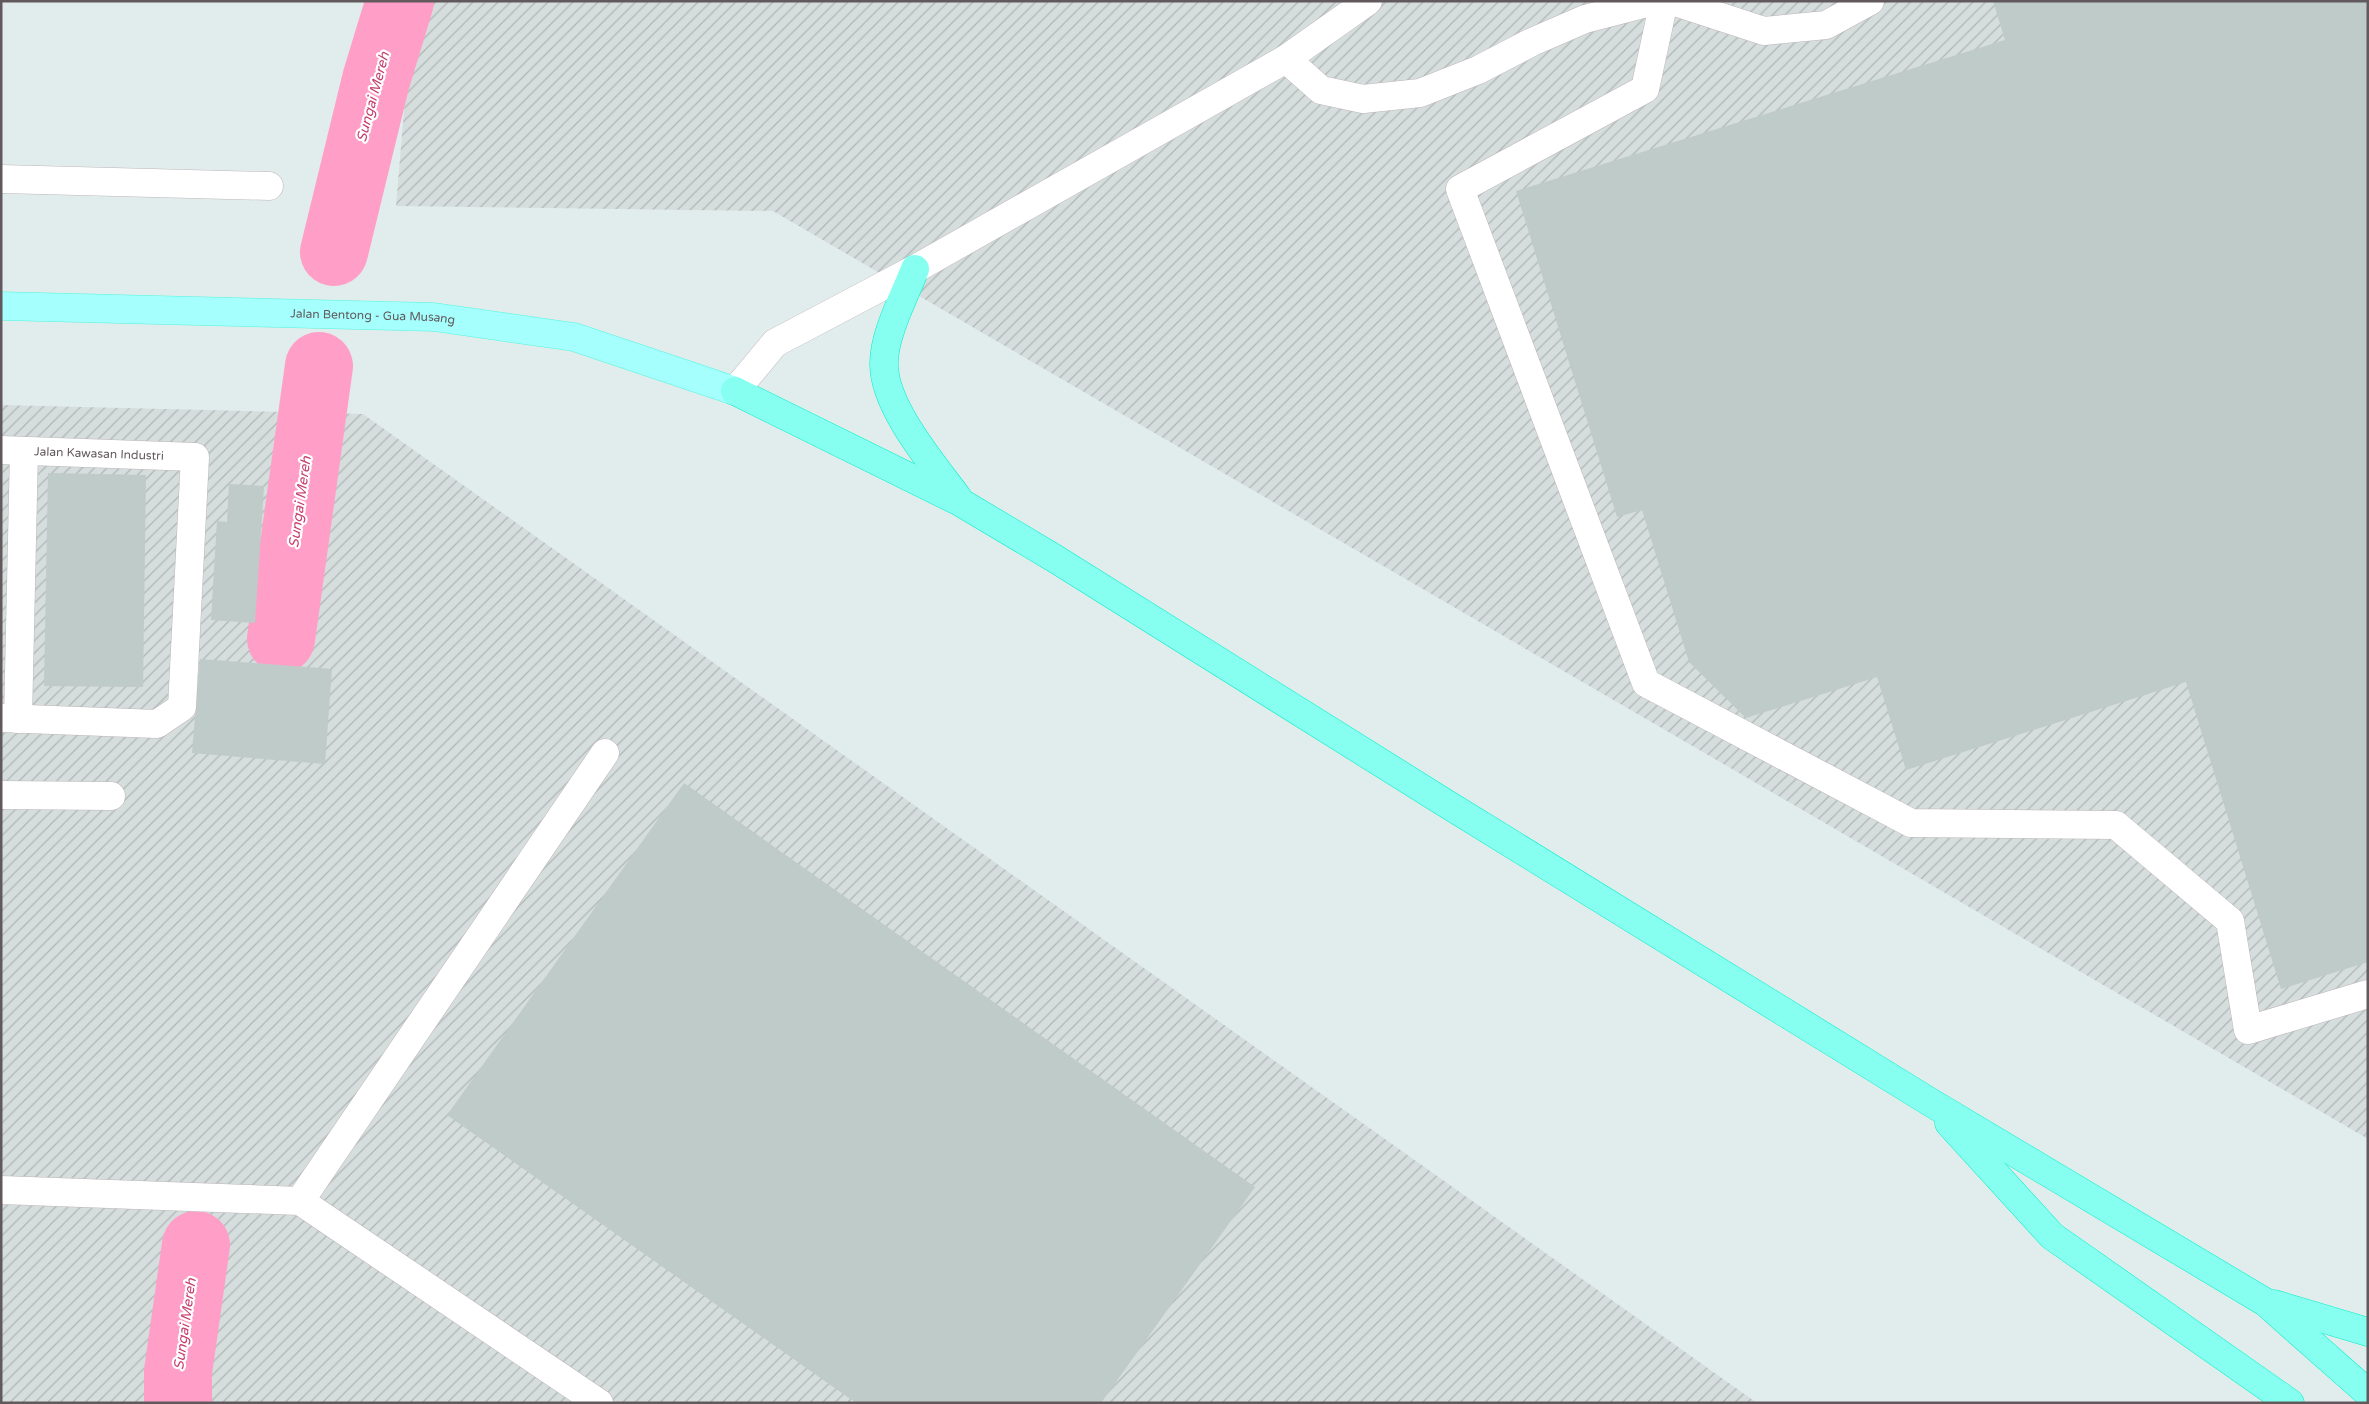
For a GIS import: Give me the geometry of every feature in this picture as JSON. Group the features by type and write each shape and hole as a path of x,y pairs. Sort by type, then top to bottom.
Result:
{"highway":[{"path":"915,269 892,325 884,363 891,396 914,439 960,502"},
{"path":"736,391 960,502 1063,563 1450,806 1930,1102 2265,1302 2368,1393"},
{"path":"1930,1102 2052,1236 2290,1403"},
{"path":"2265,1302 2368,1332"}],"main road":[{"name":"Jalan Bentong - Gua Musang","path":"1,306 434,317 574,337 736,391"}],"street":[{"path":"736,391 775,343 915,269 1286,59 1368,1"},
{"path":"1286,59 1321,90 1363,99 1420,93 1478,70 1532,42 1585,19 1655,1"},
{"path":"1664,1 1645,90 1460,189 1646,683 1911,822 2116,824 2230,920 2248,1030 2368,994"},
{"path":"1672,1 1764,31 1826,25 1870,1"},
{"path":"1,179 269,186"},
{"path":"10,719 13,450"},
{"name":"Jalan Kawasan Industri","path":"10,719 157,724 182,707 194,457 13,450"},
{"path":"300,1201 605,753"},
{"path":"1,795 111,796"},
{"path":"1,1190 300,1201 598,1403"}],"shaded area":[{"path":"422,1 2368,1 2368,1139 773,211 396,206 411,28"},
{"path":"1,405 363,414 1757,1403 1,1403"}],"building":[{"path":"1993,1 2368,1 2368,962 2281,989 2186,682 1906,770 1877,677 1746,718 1689,662 1642,510 1617,517 1516,191 2005,40"},
{"path":"48,473 146,475 143,687 44,686"},
{"path":"229,484 264,486 255,623 211,620 217,521 227,522"},
{"path":"200,659 332,669 325,764 192,753"},
{"path":"684,783 1255,1187 1101,1403 856,1403 447,1115"}],"waterway":[{"name":"Sungai Mereh","path":"334,252 376,80 400,1"},
{"name":"Sungai Mereh","path":"281,639 319,366"},
{"name":"Sungai Mereh","path":"178,1403 178,1372 196,1245"}]}
